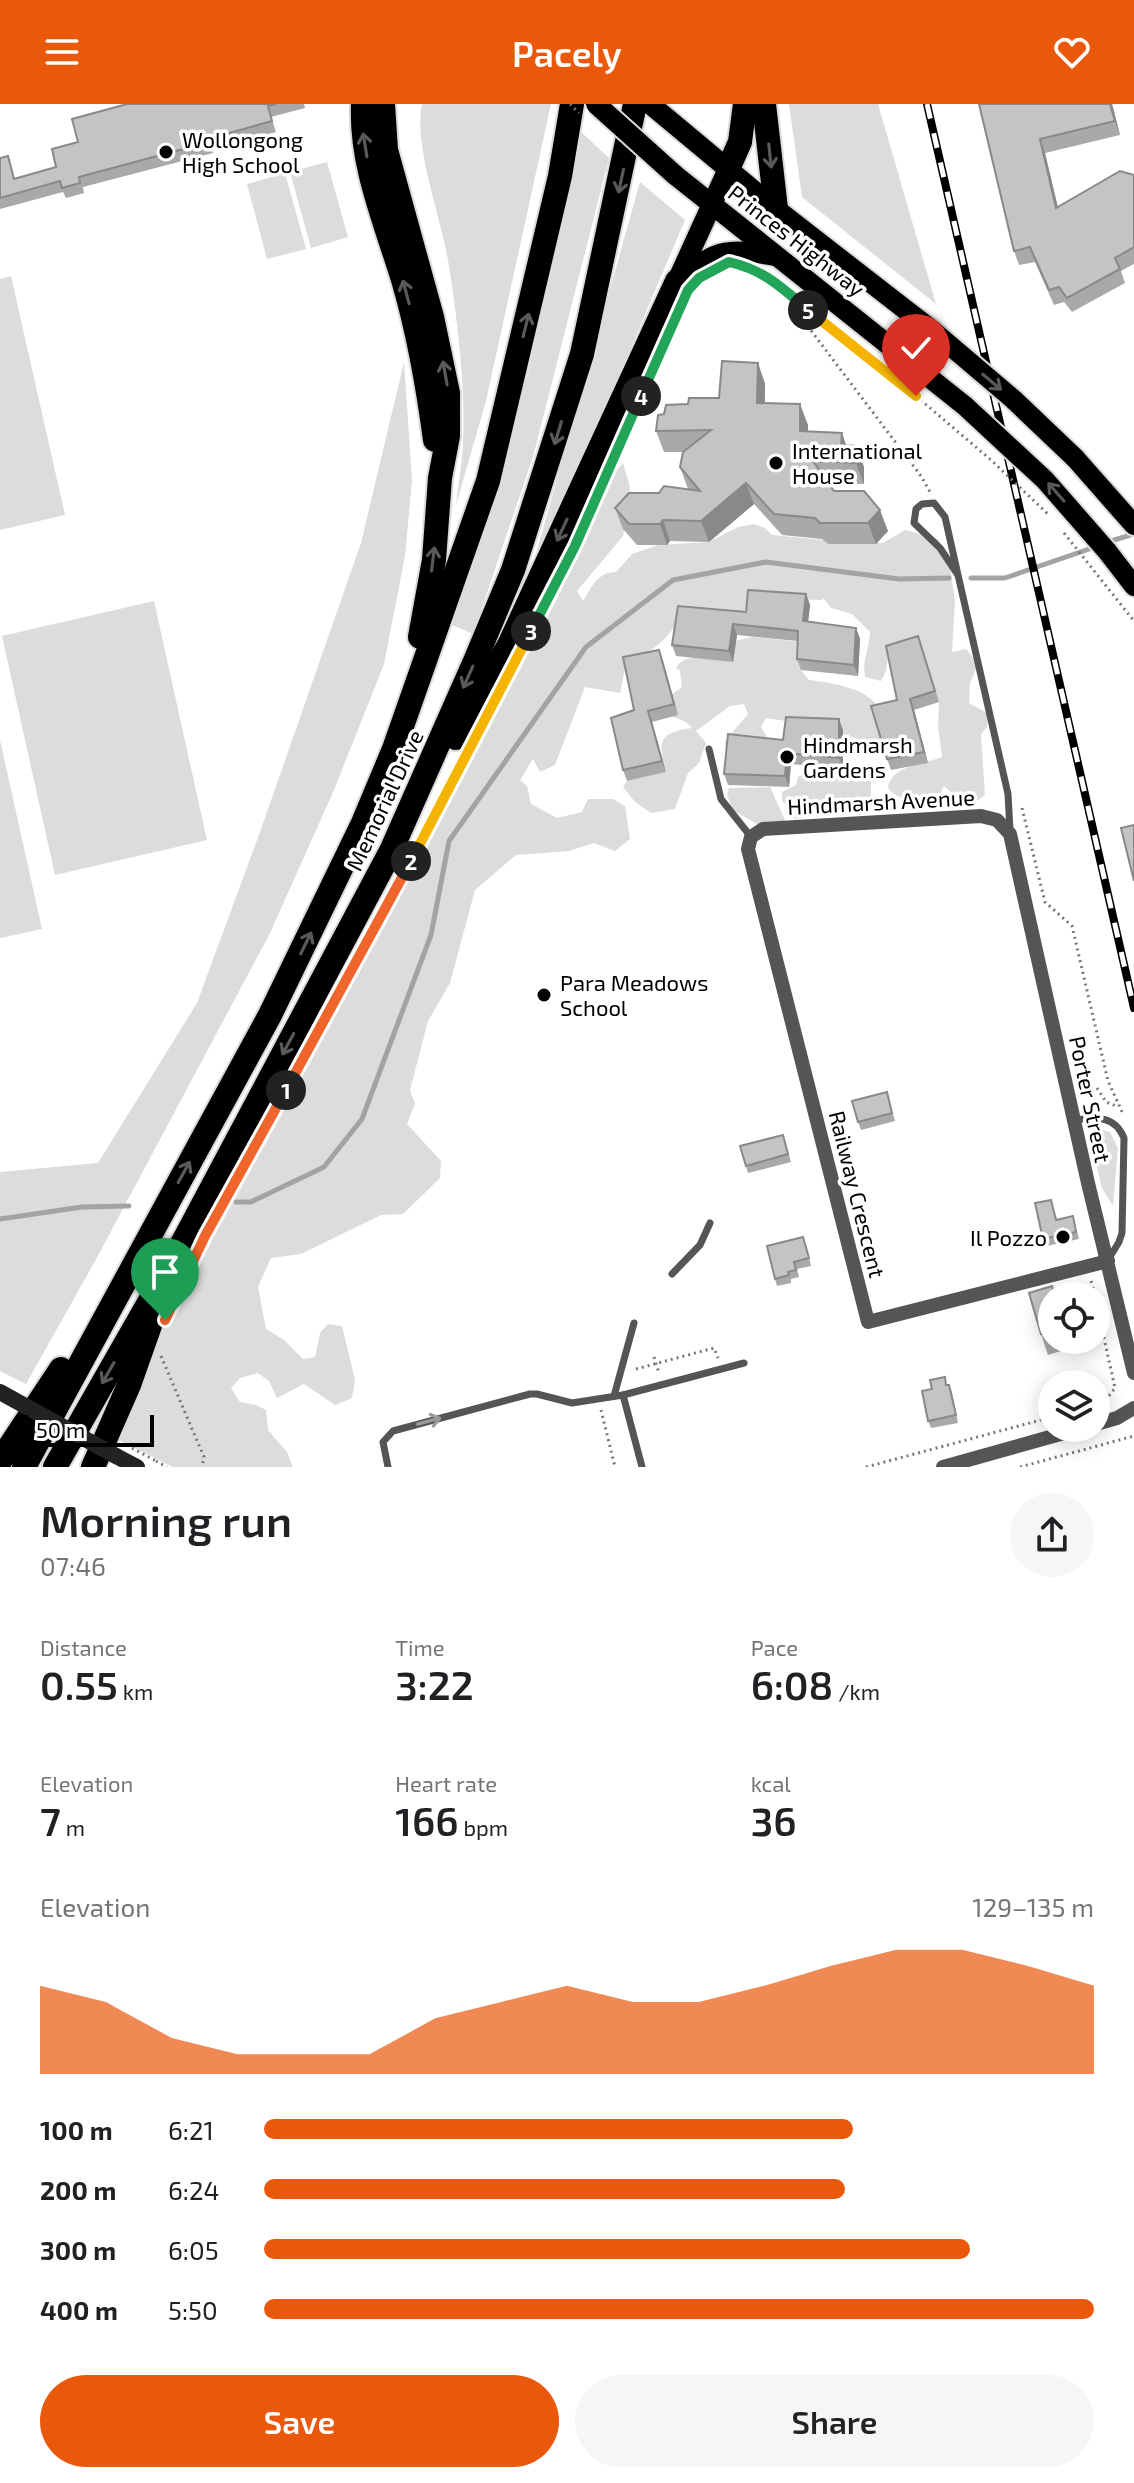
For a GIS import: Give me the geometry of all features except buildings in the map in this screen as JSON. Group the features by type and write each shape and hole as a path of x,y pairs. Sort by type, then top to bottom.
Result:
{"highway":[{"path":"363,104 363,130 369,167 405,287 427,378 440,478"},
{"path":"383,104 386,150 446,373 448,436 440,478 434,560 426,609 394,749"},
{"name":"Memorial Drive","path":"24,1467 270,1015 363,823 394,749 488,481 556,190 572,104"},
{"name":"Memorial Drive","path":"55,1467 175,1257 391,851 513,570 582,354 635,104"},
{"path":"728,169 740,142 745,104"},
{"path":"764,104 776,209"},
{"path":"391,851 509,645 677,281"},
{"path":"0,1461 146,1241"},
{"path":"93,1467 129,1385 175,1257"}],"main road":[{"name":"Princes Highway","path":"596,104 675,175 965,406 1045,480 1134,586"},
{"name":"Princes Highway","path":"650,104 1013,399 1075,458 1134,525"},
{"path":"677,281 728,169"},
{"path":"677,281 699,263 726,251 779,257"},
{"path":"0,1392 137,1467"}],"street":[{"name":"Hindmarsh Avenue","path":"751,837 763,829 981,816 997,820 1010,834"},
{"name":"Porter Street","path":"1010,834 1073,1120 1134,1373"},
{"name":"Railway Crescent","path":"751,837 748,849 868,1322 1108,1261"},
{"path":"1110,1420 1134,1408"},
{"path":"943,1467 1038,1440"}],"lane":[{"path":"958,575 940,548 914,523 916,509 922,504 930,502 944,513 1008,794 1010,834"},
{"path":"709,749 721,799 751,837"},
{"path":"1073,1120 1097,1118 1111,1121 1124,1138 1123,1224 1119,1242 1108,1261"},
{"path":"672,1274 700,1245 710,1223"},
{"path":"614,1396 634,1323"},
{"path":"388,1467 383,1442 393,1431 530,1394 572,1403 623,1395 744,1363"},
{"path":"623,1395 642,1467"}],"path":[{"path":"765,275 916,396 1051,517"},
{"path":"772,279 921,476 930,489 930,502"},
{"path":"1059,527 1134,621"},
{"path":"378,923 466,756"},
{"path":"1008,794 1022,808 1027,819 1045,902 1072,926 1108,1081 1130,1123"},
{"path":"1097,1088 1106,1102 1119,1107"},
{"path":"714,1340 721,1369"},
{"path":"157,1347 204,1457 202,1467"},
{"path":"620,1373 714,1348"},
{"path":"1107,1354 1115,1388 1110,1394"},
{"path":"654,1357 663,1384"},
{"path":"599,1399 615,1467"},
{"path":"866,1467 1038,1421"},
{"path":"1020,1467 1134,1436"},
{"path":"156,1461 167,1467"}],"shaded area":[{"path":"422,104 551,104 486,401 456,505 464,423 460,352 445,243 424,160 420,120"},
{"path":"789,104 878,104 936,304 802,197"},
{"path":"579,130 609,158 533,457 473,634 450,624 528,374"},
{"path":"327,162 348,237 311,248 290,172"},
{"path":"285,173 306,249 267,259 247,184"},
{"path":"640,182 685,220 522,604"},
{"path":"11,276 65,515 0,530 0,279"},
{"path":"404,362 412,480 405,556 384,664 334,790 270,933 26,1384 0,1371 0,1172 98,1163 197,1003 361,543"},
{"path":"623,463 630,487 623,536 577,591 583,601 599,578 616,572 632,554 658,545 709,542 738,527 754,524 772,535 824,540 828,544 883,543 905,530 938,539 950,567 955,600 952,652 966,649 978,664 970,683 969,703 989,714 987,727 981,734 985,795 973,804 957,797 944,786 937,800 917,801 899,797 888,788 890,781 901,770 942,757 939,702 914,643 899,641 889,651 881,681 865,677 870,632 852,614 831,608 823,598 753,598 739,618 682,613 659,644 626,664 620,693 585,687 555,765 540,772 533,759 520,780 527,786 531,804 557,818 582,812 588,799 613,799 625,806 630,839 615,851 594,843 569,851 516,855 475,890 450,983 428,1021 410,1090 415,1104 407,1124 441,1161 440,1178 403,1214 381,1215 301,1254 271,1258 258,1287 266,1329 284,1340 303,1359 315,1357 320,1333 328,1324 342,1326 355,1380 352,1398 335,1405 304,1384 277,1398 269,1381 258,1373 240,1378 231,1388 240,1402 266,1410 268,1430 287,1452 293,1467 173,1467 112,1437 203,1242 283,1094 389,912 558,597 559,582 606,482"},
{"path":"154,601 207,840 55,875 2,636"},
{"path":"752,637 802,642 801,670 809,680 851,688 870,698 882,714 882,740 859,740 843,734 843,730 766,718 761,727 770,742 732,751 726,749 725,741 748,714 744,704 730,706 696,731 706,743 699,763 688,773 675,809 651,813 635,802 623,787 627,781 666,772 663,740 672,733 692,728 671,716 678,714 672,694 682,687 680,671 676,668 680,662 694,658 733,662 736,641"},
{"path":"0,740 42,929 0,938"},
{"path":"857,765 871,777 871,809 838,810 795,819 782,800 782,792 796,785 798,777 811,770"},
{"path":"770,787 785,820 772,833 733,810 727,795 729,788"},
{"path":"1097,1128 1110,1132 1118,1148 1113,1206 1102,1188 1089,1135"}],"waterway":[{"path":"1108,542 1134,534"},
{"path":"971,578 1005,578 1095,547"},
{"path":"236,1202 251,1202 324,1167 362,1119 431,935 449,841 586,647 673,580 766,562 899,579 949,578"},
{"path":"0,1219 82,1207 129,1206"}],"railway":[{"path":"927,104 1134,1008"}],"place":[{"name":"Wollongong High School","path":"166,152"},
{"name":"International House","path":"776,463"},
{"name":"Hindmarsh Gardens","path":"787,757"},
{"name":"Para Meadows School","path":"544,995"},
{"name":"Il Pozzo","path":"1063,1237"}],"route":[{"path":"165,1320 205,1236 393,895 575,546 688,290 699,278 729,262 752,267 772,279 916,396"}]}
